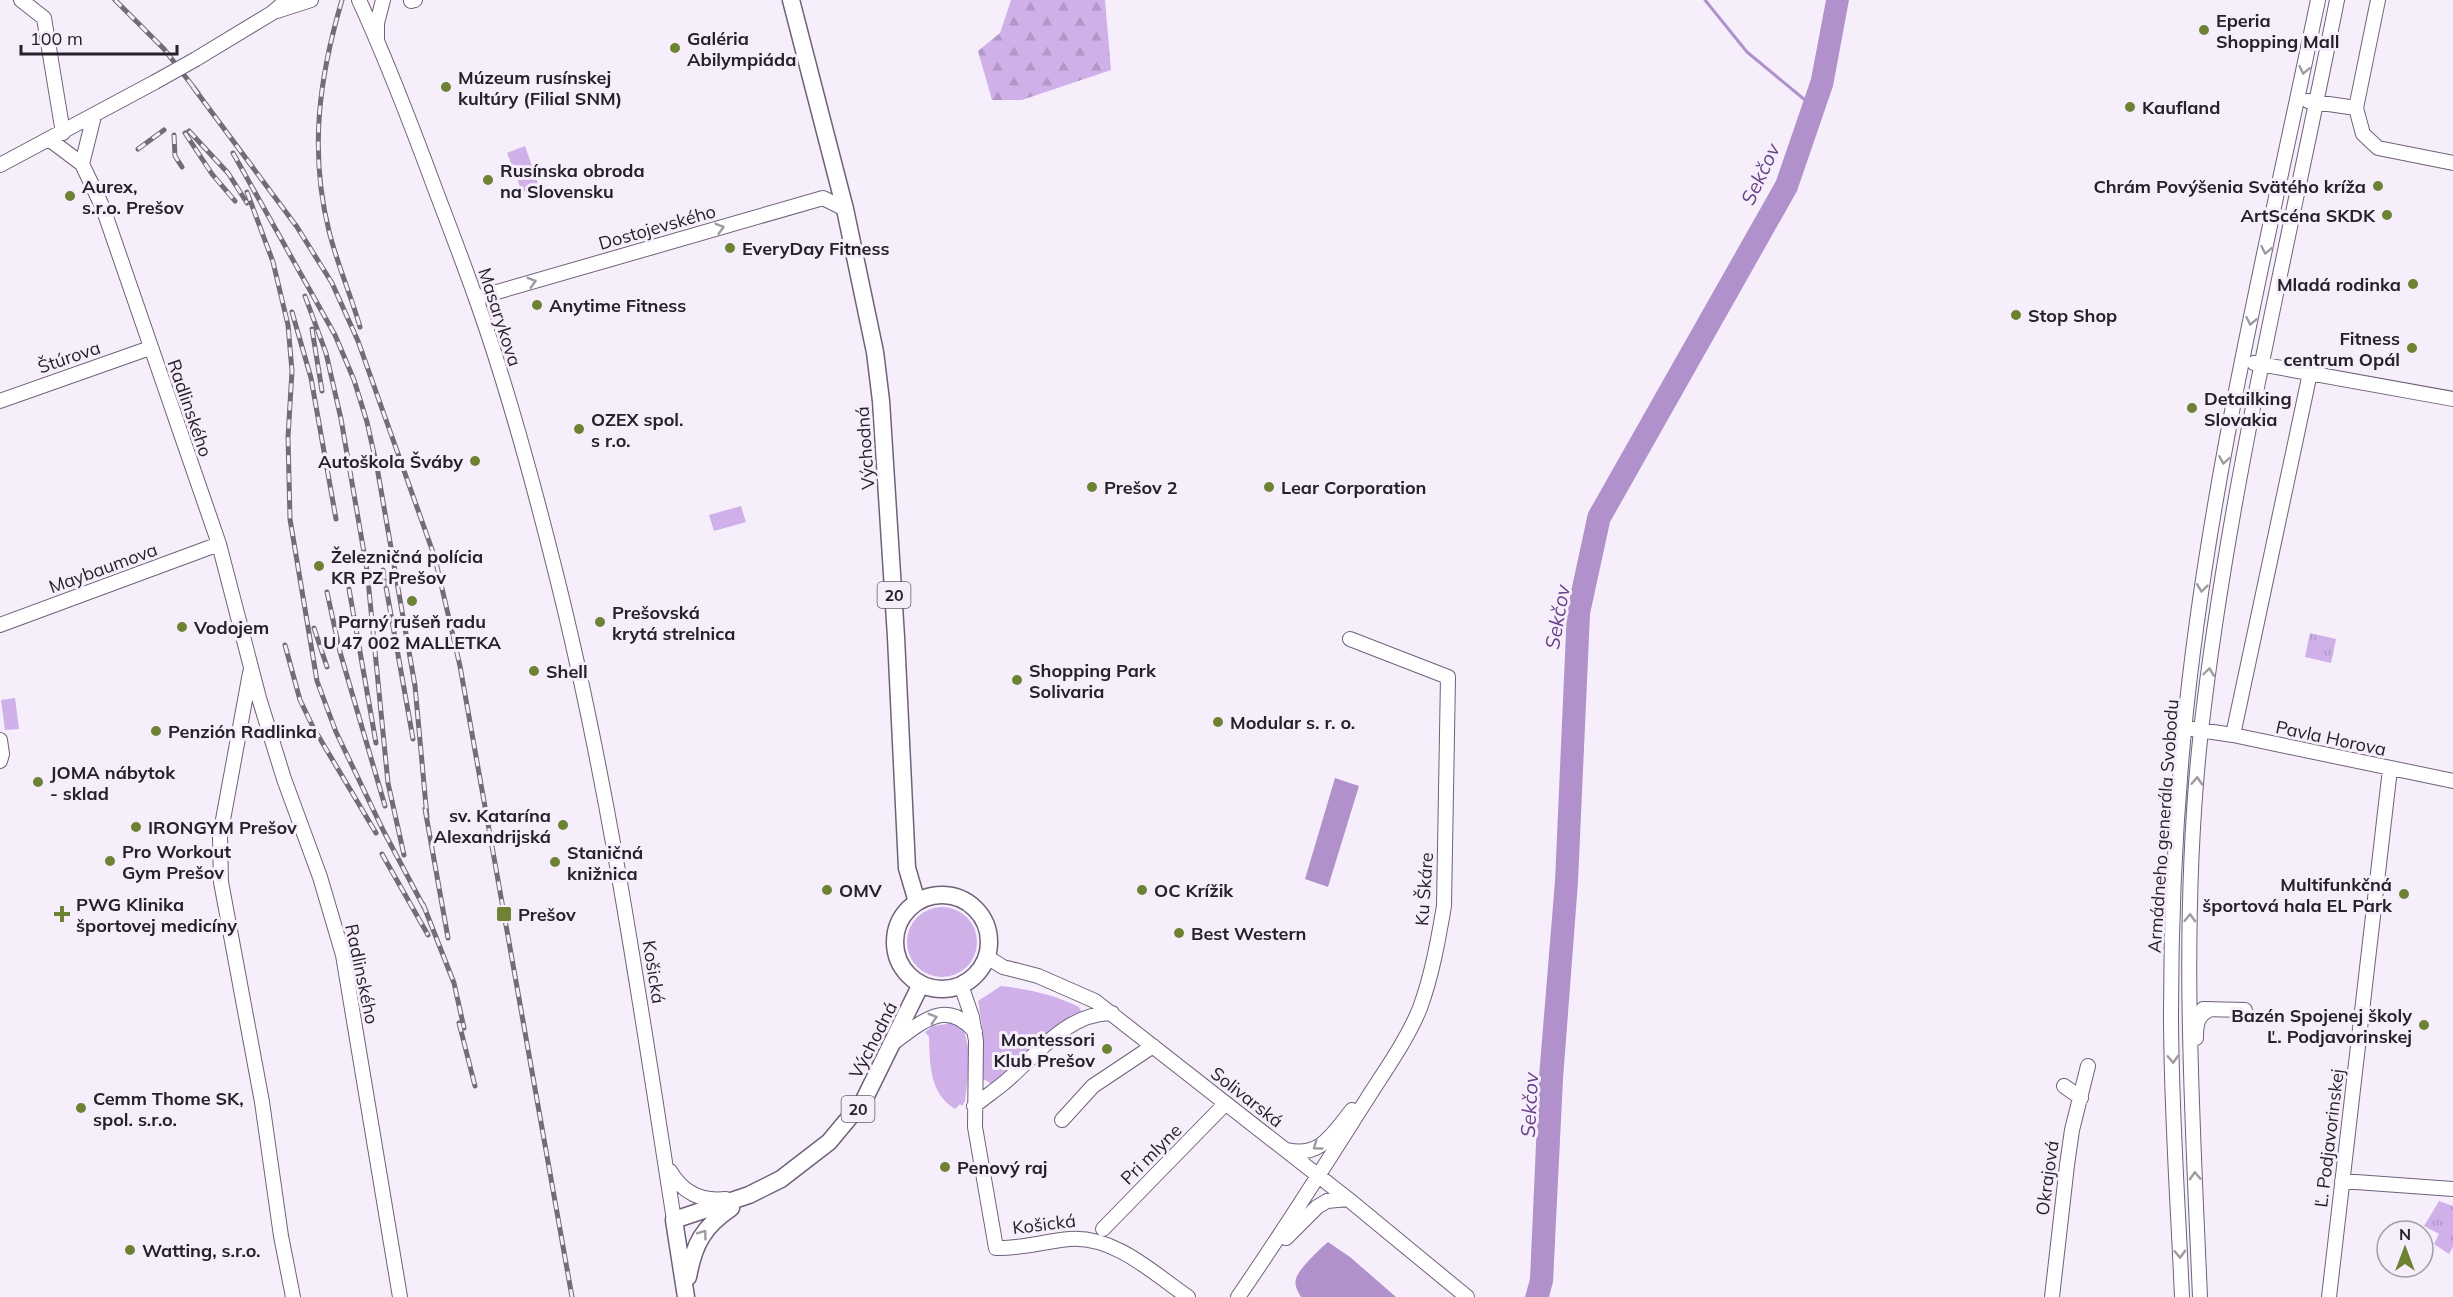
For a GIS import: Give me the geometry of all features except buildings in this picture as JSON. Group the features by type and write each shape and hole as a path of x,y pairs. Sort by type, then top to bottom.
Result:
{"main road":[{"name":"Východná","path":"791,0 845,209 873,340 881,401 896,637 907,868 917,902"},
{"path":"946,895 960,898 973,906 988,929 987,957 972,978 961,985 934,988 921,984 905,970 896,950 895,935 899,922 906,911 917,902 931,896 946,895"},
{"name":"Východná","path":"674,1220 749,1196 781,1179 806,1161 841,1130 864,1100 921,984"},
{"path":"686,1293 692,1256 699,1239 714,1219 749,1196"},
{"name":"Košická","path":"674,1220 686,1293"}],"street":[{"path":"20,0 44,18 63,133"},
{"path":"0,165 63,133 196,59 272,13 287,0"},
{"path":"272,13 311,0"},
{"name":"Masarykova","path":"359,0 377,40 476,298 544,529 574,655"},
{"path":"377,40 377,22 383,0"},
{"name":"Armádneho generála Svobodu","path":"2182,1297 2171,1017 2173,908 2185,728 2205,562 2243,361 2318,0"},
{"name":"Armádneho generála Svobodu","path":"2200,1297 2188,1008 2192,873 2201,730 2227,546 2261,364 2337,0"},
{"path":"2378,0 2356,108 2363,134 2378,148 2453,163"},
{"path":"2298,99 2356,108"},
{"path":"82,164 94,116"},
{"name":"Radlinského","path":"50,140 82,164 103,208 219,544 251,668 284,779 320,877 343,955 400,1297"},
{"path":"837,176 823,198 845,209"},
{"name":"Dostojevského","path":"476,298 823,198"},
{"name":"Štúrova","path":"0,401 150,348"},
{"path":"2243,361 2453,399"},
{"path":"2233,735 2310,373"},
{"name":"Maybaumova","path":"0,625 219,544"},
{"name":"Ku Škáre","path":"1318,1177 1384,1072 1419,1010 1433,968 1444,906 1448,677 1350,639"},
{"name":"Košická","path":"574,655 614,853 674,1220"},
{"name":"Radlinského","path":"251,668 220,836 221,882 262,1102 281,1236 293,1297"},
{"name":"Pavla Horova","path":"2185,728 2233,735 2453,781"},
{"path":"0,740 2,754 0,761"},
{"name":"Ľ. Podjavorinskej","path":"2329,1297 2390,769"},
{"path":"2173,908 2179,945 2178,997 2179,1002 2188,1008"},
{"name":"Solivarská","path":"987,957 1003,967 1038,976 1070,988 1095,1001 1348,1199 1467,1297"},
{"path":"2189,977 2191,990 2196,999 2216,1009"},
{"path":"961,985 975,1032 974,1106"},
{"path":"2171,1017 2178,1011 2188,1008 2246,1010"},
{"path":"2191,1087 2196,1058 2197,1020 2204,1012 2216,1009"},
{"path":"974,1106 1064,1031 1093,1014 1112,1014"},
{"path":"893,1043 927,1018 938,1015 949,1015 961,1020 975,1032"},
{"path":"1062,1120 1093,1086 1153,1046"},
{"name":"Okrajová","path":"2052,1297 2061,1201 2072,1130 2088,1066"},
{"path":"1281,1147 1300,1153 1315,1150 1330,1137 1384,1072"},
{"path":"2064,1086 2081,1098"},
{"name":"Pri mlyne","path":"1103,1229 1225,1104"},
{"name":"Košická","path":"974,1106 975,1127 996,1248 1010,1249 1067,1239 1092,1239 1125,1254 1188,1297"},
{"path":"665,1164 678,1184 692,1194 712,1200 749,1196"},
{"path":"1238,1297 1318,1177"},
{"path":"2342,1181 2453,1189"},
{"path":"1258,1268 1317,1207 1327,1201 1348,1199"}],"green space":[{"path":"1011,0 1105,0 1111,70 1022,100 992,100 978,51 1000,33"},
{"path":"525,146 539,186 522,192 507,153"},
{"path":"741,506 746,522 714,531 709,515"},
{"path":"2310,633 2336,639 2331,663 2305,657"},
{"path":"15,698 19,729 5,730 1,700"},
{"path":"942,907 955,910 967,917 974,929 977,942 974,955 967,967 955,974 942,977 929,974 917,967 910,955 907,942 910,929 917,917 929,910"},
{"path":"1001,986 1051,996 1079,1007 1081,1012 1004,1078 992,1084 983,1079 982,1025 978,1001"},
{"path":"948,1020 964,1030 970,1055 965,1101 962,1106 960,1104 955,1109 940,1095 936,1086 931,1067 929,1037 925,1032 933,1026 947,1024"},
{"path":"2439,1201 2453,1206 2453,1247 2449,1254 2435,1245 2439,1234 2435,1232 2435,1219 2428,1219"}],"shaded area":[{"path":"1826,0 1849,0 1833,86 1797,191 1610,522 1590,614 1578,882 1563,1079 1553,1282 1549,1297 1525,1297 1530,1279 1539,1077 1555,881 1567,610 1588,513 1776,181 1811,79"},
{"path":"1335,778 1359,786 1328,887 1305,879"},
{"path":"1328,1242 1350,1257 1396,1297 1301,1297 1296,1279 1310,1259"}],"waterway":[{"path":"1705,0 1747,52 1805,100"}],"railway":[{"path":"115,0 164,49 198,93"},
{"path":"342,0 327,58 319,115 319,172 329,231 360,327"},
{"path":"193,87 297,227 332,283 358,341 435,558 460,666 572,1297"},
{"path":"138,149 164,130"},
{"path":"189,131 228,173 247,203"},
{"path":"185,133 212,174 235,201"},
{"path":"174,135 175,156 182,167"},
{"path":"233,153 335,335 354,380 367,422 415,686 427,817"},
{"path":"247,192 273,262 288,325 292,371 288,437 290,519 317,681 336,732 383,830 426,911"},
{"path":"305,296 326,353 341,419 367,570 388,783 404,855"},
{"path":"292,312 311,378 336,519"},
{"path":"312,329 322,391"},
{"path":"383,570 413,739"},
{"path":"349,589 376,743"},
{"path":"327,592 340,652 385,806"},
{"path":"314,628 327,667"},
{"path":"285,645 300,700 313,727 376,833"},
{"path":"425,809 448,938"},
{"path":"382,854 428,935"},
{"path":"423,904 454,983 464,1028"},
{"path":"459,1023 475,1086"}],"place":[{"name":"Eperia Shopping Mall","path":"2204,30"},
{"name":"Galéria Abilympiáda","path":"675,48"},
{"name":"Múzeum rusínskej kultúry (Filial SNM)","path":"446,87"},
{"name":"Kaufland","path":"2130,107"},
{"name":"Rusínska obroda na Slovensku","path":"488,180"},
{"name":"Chrám Povýšenia Svätého kríža","path":"2378,186"},
{"name":"Aurex, s.r.o. Prešov","path":"70,196"},
{"name":"ArtScéna SKDK","path":"2387,215"},
{"name":"EveryDay Fitness","path":"730,248"},
{"name":"Mladá rodinka","path":"2413,284"},
{"name":"Anytime Fitness","path":"537,305"},
{"name":"Stop Shop","path":"2016,315"},
{"name":"Fitness centrum Opál","path":"2412,348"},
{"name":"Detailking Slovakia","path":"2192,408"},
{"name":"OZEX spol. s r.o.","path":"579,429"},
{"name":"Autoškola Šváby","path":"475,461"},
{"name":"Prešov 2","path":"1092,487"},
{"name":"Lear Corporation","path":"1269,487"},
{"name":"Železničná polícia KR PZ Prešov","path":"319,566"},
{"name":"Parný rušeň radu U 47 002 MALLETKA","path":"412,601"},
{"name":"Prešovská krytá strelnica","path":"600,622"},
{"name":"Vodojem","path":"182,627"},
{"name":"Shell","path":"534,671"},
{"name":"Shopping Park Solivaria","path":"1017,680"},
{"name":"Modular s. r. o.","path":"1218,722"},
{"name":"Penzión Radlinka","path":"156,731"},
{"name":"JOMA nábytok - sklad","path":"38,782"},
{"name":"sv. Katarína Alexandrijská","path":"563,825"},
{"name":"IRONGYM Prešov","path":"136,827"},
{"name":"Pro Workout Gym Prešov","path":"110,861"},
{"name":"Staničná knižnica","path":"555,862"},
{"name":"OMV","path":"827,890"},
{"name":"OC Krížik","path":"1142,890"},
{"name":"Multifunkčná športová hala EL Park","path":"2404,894"},
{"name":"PWG Klinika športovej medicíny","path":"62,914"},
{"name":"Prešov","path":"504,914"},
{"name":"Best Western","path":"1179,933"},
{"name":"Bazén Spojenej školy Ľ. Podjavorinskej","path":"2424,1025"},
{"name":"Montessori Klub Prešov","path":"1107,1049"},
{"name":"Cemm Thome SK, spol. s.r.o.","path":"81,1108"},
{"name":"Penový raj","path":"945,1167"},
{"name":"Watting, s.r.o.","path":"130,1250"}],"water label":[{"name":"Sekčov","path":"1760,174"},
{"name":"Sekčov","path":"1557,617"},
{"name":"Sekčov","path":"1529,1105"}]}
